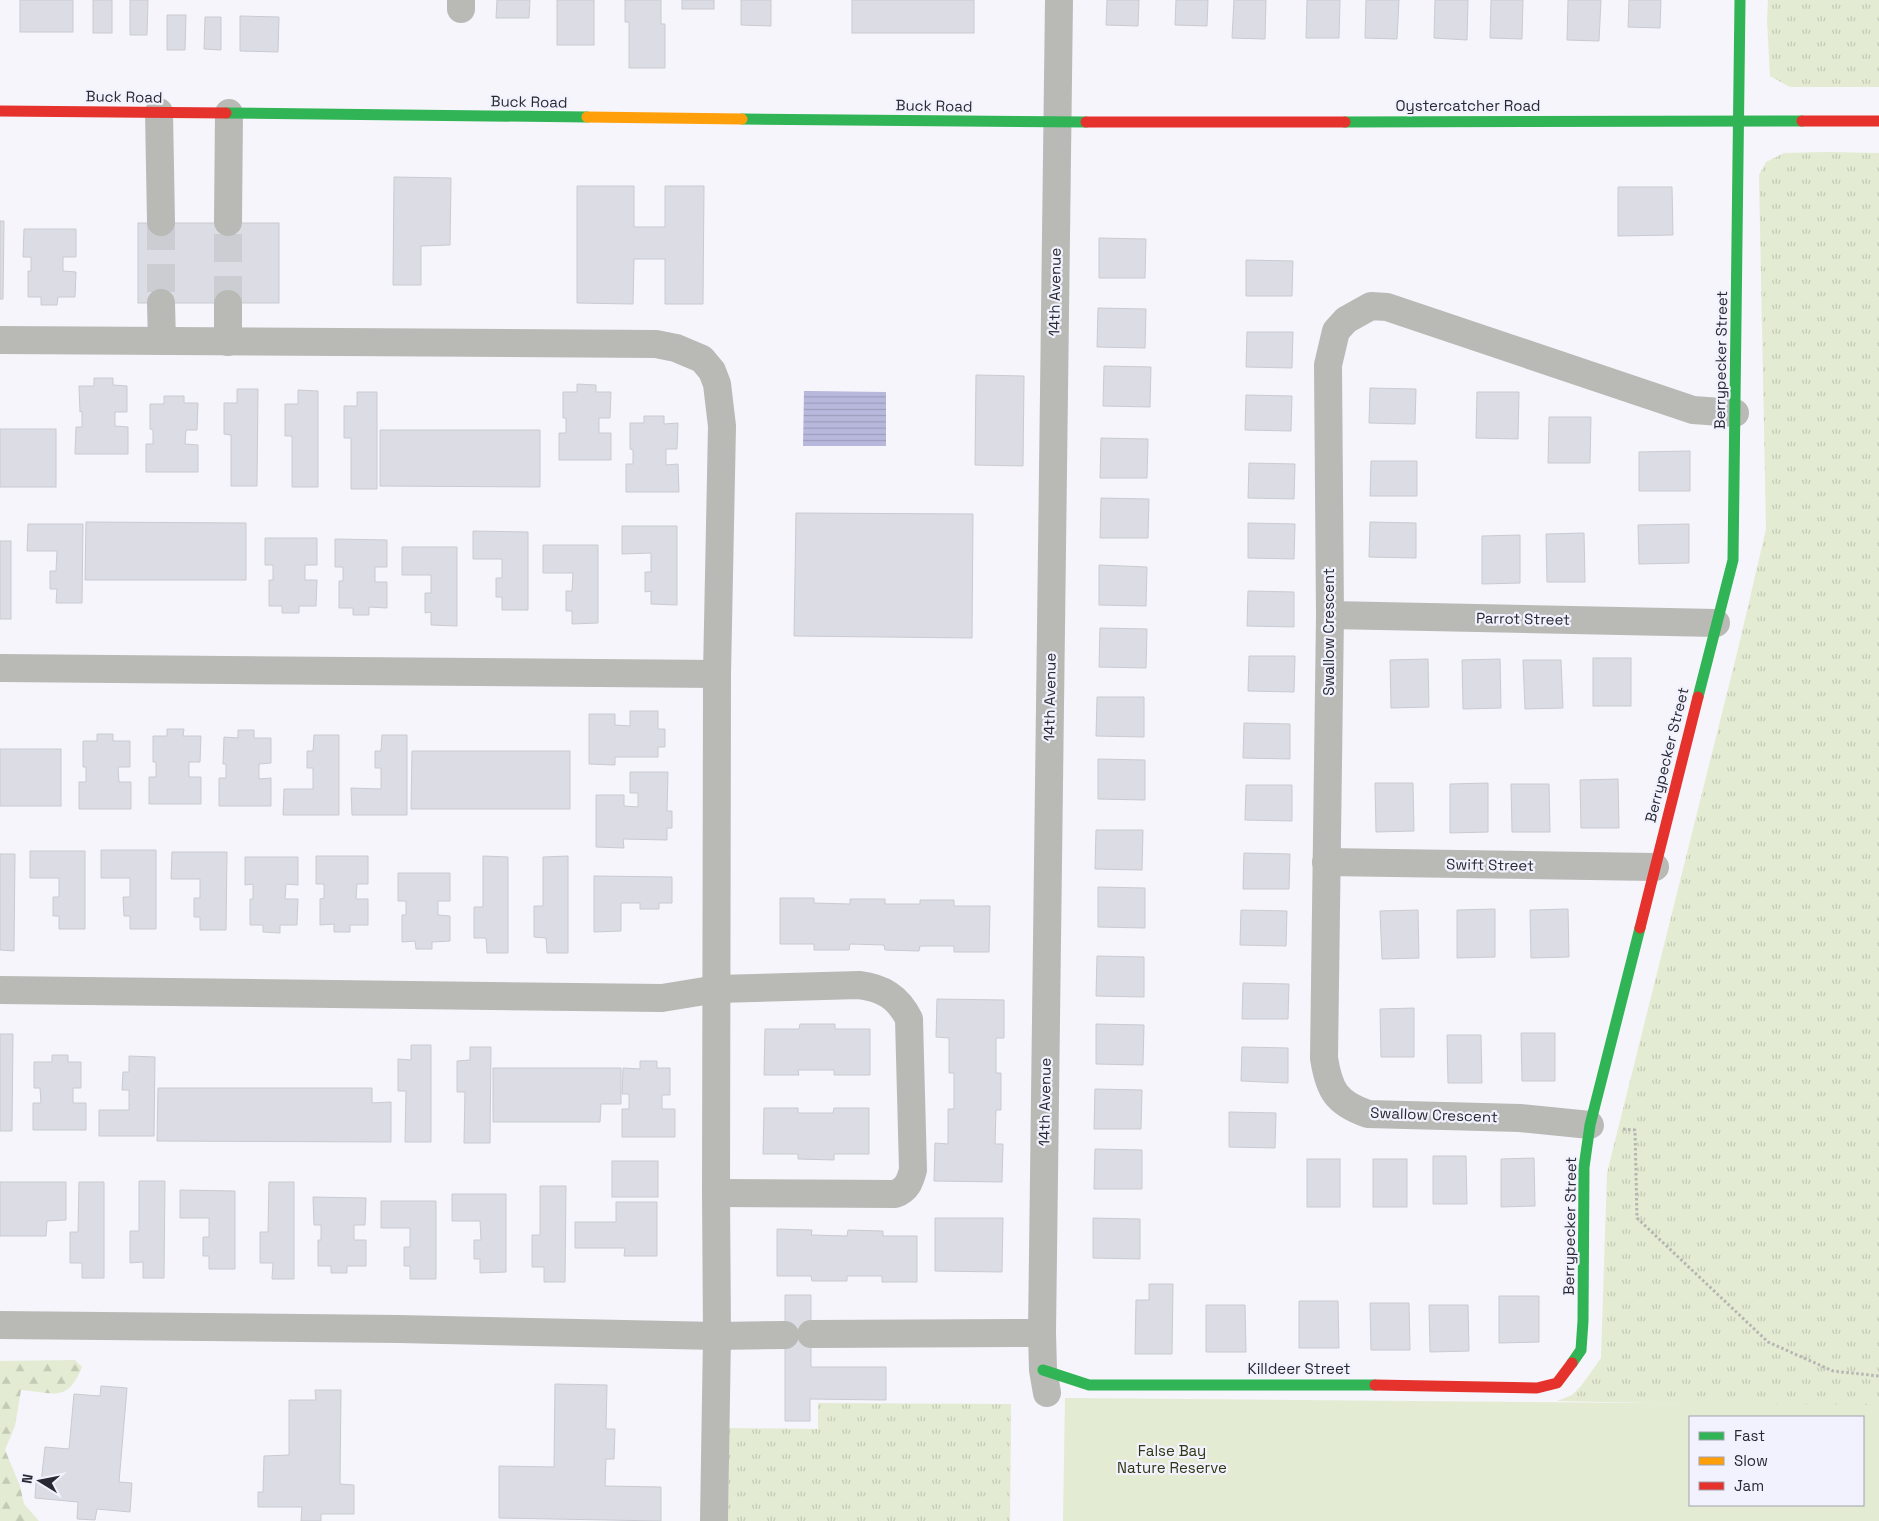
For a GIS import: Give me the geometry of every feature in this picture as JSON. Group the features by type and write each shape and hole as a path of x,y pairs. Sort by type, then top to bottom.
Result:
{"street":[{"name":"14th Avenue","path":"1045,1381 1042,1332 1059,0"},
{"name":"Berrypecker Street","path":"1557,1383 1581,1350 1583,1321 1584,1167 1590,1125 1733,560 1740,0"},
{"name":"Buck Road","path":"0,111 1058,122"},
{"path":"159,112 160,222"},
{"path":"228,222 229,114"},
{"name":"Oystercatcher Road","path":"1058,122 1879,121"},
{"path":"161,303 162,341"},
{"path":"228,304 228,342"},
{"name":"Swallow Crescent","path":"1590,1125 1520,1118 1368,1114 1352,1108 1337,1096 1328,1081 1324,1058 1330,615 1328,365 1336,331 1346,320 1371,306 1387,306 1693,410 1735,413"},
{"path":"0,340 656,344 676,348 702,359 712,371 717,384 722,426 717,674 717,1336 714,1521"},
{"name":"Parrot Street","path":"1330,615 1716,623"},
{"path":"0,668 717,674"},
{"name":"Swift Street","path":"1326,862 1655,867"},
{"path":"0,990 662,998 717,989 859,985 882,990 903,1006 909,1019 913,1170 906,1187 901,1192 895,1194 716,1193"},
{"path":"0,1325 399,1329 717,1336 1042,1332"},
{"name":"Killdeer Street","path":"1045,1381 1089,1384 1326,1384 1537,1388 1557,1383"}],"path":[{"path":"1590,1125 1635,1130 1637,1218 1768,1342 1833,1371 1879,1376"}],"green space":[{"path":"1768,0 1879,0 1879,87 1790,87 1770,76 1767,20"},
{"path":"1784,153 1879,153 1879,1408 1557,1401 1572,1395 1581,1386 1601,1358 1607,1173 1739,645 1766,529 1759,175 1766,162"},
{"path":"75,1360 82,1367 76,1379 65,1391 50,1393 21,1390 15,1426 5,1450 20,1486 24,1504 39,1521 0,1521 0,1361"},
{"name":"False Bay Nature Reserve","path":"1065,1398 1879,1405 1879,1521 1063,1521"},
{"path":"818,1403 1011,1404 1010,1521 728,1521 729,1428 818,1429"}],"water":[{"path":"804,391 886,392 886,446 803,446"}],"building":[{"path":"20,0 73,0 73,32 20,32"},
{"path":"93,0 112,0 112,33 93,33"},
{"path":"130,0 148,0 147,35 130,35"},
{"path":"497,0 530,0 529,18 496,18"},
{"path":"557,0 594,0 594,45 557,45"},
{"path":"625,0 661,0 661,24 665,24 665,68 629,68 629,22 625,22"},
{"path":"682,0 714,0 714,9 682,9"},
{"path":"741,0 771,0 771,26 741,25"},
{"path":"852,0 974,0 974,33 852,33"},
{"path":"1107,0 1139,0 1138,26 1106,25"},
{"path":"1176,0 1208,0 1207,26 1175,25"},
{"path":"1234,0 1266,0 1265,39 1232,38"},
{"path":"1307,0 1340,0 1339,38 1306,38"},
{"path":"1366,0 1399,0 1397,39 1365,38"},
{"path":"1435,0 1468,0 1467,40 1434,38"},
{"path":"1491,0 1523,0 1522,39 1490,38"},
{"path":"1568,0 1601,0 1599,41 1567,40"},
{"path":"1629,0 1661,0 1660,28 1628,27"},
{"path":"167,15 186,15 185,50 167,50"},
{"path":"240,16 279,17 278,52 240,51"},
{"path":"205,17 221,17 221,50 204,49"},
{"path":"394,177 451,178 450,245 421,246 421,285 393,285"},
{"path":"577,186 634,186 634,227 665,227 665,186 704,186 703,304 665,304 665,259 634,259 633,304 577,303"},
{"path":"1618,187 1672,187 1673,235 1618,236"},
{"path":"0,221 4,221 3,299 0,299"},
{"path":"138,223 279,223 279,303 138,303"},
{"path":"24,229 76,229 76,257 63,257 63,271 76,272 75,297 58,297 57,305 41,305 41,297 28,297 28,271 31,271 31,257 23,257"},
{"path":"1099,238 1146,239 1145,278 1099,278"},
{"path":"1246,260 1293,261 1292,296 1246,296"},
{"path":"1098,308 1146,309 1145,348 1097,347"},
{"path":"1247,332 1293,332 1292,368 1246,367"},
{"path":"1104,366 1151,367 1150,407 1103,406"},
{"path":"976,375 1024,376 1023,466 975,465"},
{"path":"94,378 113,378 113,385 127,386 127,412 115,412 115,426 128,427 128,454 75,454 76,427 82,427 79,386 94,386"},
{"path":"577,384 596,385 596,392 611,392 610,418 599,418 599,433 611,433 611,460 559,460 559,433 566,433 566,418 563,418 563,392 577,392"},
{"path":"1370,388 1416,389 1415,424 1369,423"},
{"path":"237,389 258,389 257,486 231,486 231,435 224,434 224,403 237,403"},
{"path":"298,390 318,391 318,487 292,487 292,436 285,436 285,404 298,404"},
{"path":"357,392 377,392 377,489 351,489 351,438 344,438 344,406 357,406"},
{"path":"1477,392 1519,392 1518,439 1476,438"},
{"path":"1246,395 1292,396 1291,431 1245,430"},
{"path":"164,396 184,396 184,403 198,403 197,430 186,430 185,444 198,445 198,472 146,472 146,444 153,444 153,430 150,429 150,404 164,404"},
{"path":"644,416 664,416 664,424 678,423 677,449 666,449 666,465 678,464 679,492 626,492 626,464 633,464 633,450 630,449 630,423 644,423"},
{"path":"1549,417 1591,417 1590,463 1548,463"},
{"path":"0,429 56,429 56,487 0,487"},
{"path":"380,430 540,430 540,487 380,486"},
{"path":"1101,438 1148,439 1147,478 1100,478"},
{"path":"1690,451 1690,491 1639,491 1639,452"},
{"path":"1371,461 1417,461 1417,496 1370,496"},
{"path":"1249,463 1295,464 1294,499 1248,498"},
{"path":"1101,498 1149,499 1148,538 1100,538"},
{"path":"796,513 973,514 972,638 794,636"},
{"path":"86,522 246,523 246,580 85,580"},
{"path":"1370,522 1416,523 1416,558 1369,557"},
{"path":"1248,523 1295,524 1294,559 1248,558"},
{"path":"28,524 83,524 82,603 56,603 57,589 50,589 50,571 56,571 57,551 27,551"},
{"path":"1689,524 1689,563 1639,564 1638,525"},
{"path":"622,526 677,526 677,605 651,604 651,591 645,592 645,572 651,572 651,553 622,554"},
{"path":"473,531 528,532 528,610 502,610 502,597 496,597 496,578 502,578 502,559 473,559"},
{"path":"1584,533 1585,582 1547,582 1546,534"},
{"path":"1520,535 1520,583 1482,584 1482,536"},
{"path":"265,538 317,538 317,565 305,565 305,580 317,580 316,606 299,606 299,613 282,613 282,606 269,606 269,580 273,580 273,565 265,565"},
{"path":"335,539 387,540 387,567 375,567 375,582 387,582 387,608 369,607 369,615 353,615 353,608 339,608 339,581 343,581 343,567 335,567"},
{"path":"0,541 11,541 11,619 0,619"},
{"path":"543,545 598,545 598,623 572,624 572,611 566,611 566,591 572,591 573,573 543,573"},
{"path":"402,547 457,547 457,626 431,625 431,612 425,613 425,593 431,593 431,575 402,575"},
{"path":"1099,565 1147,567 1146,606 1099,605"},
{"path":"1248,591 1294,592 1294,627 1247,626"},
{"path":"1100,628 1147,629 1146,668 1099,667"},
{"path":"1249,656 1295,656 1294,692 1248,691"},
{"path":"1593,658 1631,658 1631,706 1593,706"},
{"path":"1428,659 1429,707 1391,708 1390,660"},
{"path":"1500,659 1501,708 1463,709 1462,660"},
{"path":"1523,660 1561,660 1563,708 1525,709"},
{"path":"1097,697 1144,697 1144,737 1096,736"},
{"path":"630,711 658,711 658,729 665,729 665,747 658,747 658,757 615,757 615,765 589,764 589,714 615,714 615,725 630,726"},
{"path":"1244,723 1290,724 1290,759 1243,758"},
{"path":"167,729 184,729 183,736 201,736 200,762 189,762 189,777 201,777 201,804 149,804 149,777 156,777 156,762 153,762 153,736 167,736"},
{"path":"238,730 254,730 254,738 271,738 271,763 259,764 259,779 271,778 271,806 219,806 219,778 226,778 226,764 223,764 224,737 238,738"},
{"path":"97,734 113,734 113,741 130,741 130,767 118,767 119,782 131,782 131,809 79,809 79,782 86,782 86,767 83,767 83,741 97,741"},
{"path":"314,735 339,735 339,815 283,815 284,789 313,789 313,768 307,768 307,751 313,751"},
{"path":"382,735 407,735 407,815 352,815 351,788 381,789 381,768 375,768 375,751 381,751"},
{"path":"0,749 61,749 61,806 0,806"},
{"path":"412,751 570,751 570,809 411,809"},
{"path":"1098,759 1145,760 1145,800 1098,799"},
{"path":"630,772 668,772 667,811 672,811 672,828 667,828 667,840 623,839 624,848 596,847 596,795 624,795 624,806 638,807 638,793 630,793"},
{"path":"1618,779 1619,828 1581,828 1580,780"},
{"path":"1375,783 1413,783 1414,831 1376,832"},
{"path":"1488,783 1488,832 1450,833 1450,784"},
{"path":"1511,784 1549,784 1550,832 1512,832"},
{"path":"1246,785 1292,785 1292,821 1245,820"},
{"path":"1096,830 1143,830 1142,870 1095,869"},
{"path":"101,850 156,850 156,929 130,929 130,916 124,916 123,897 130,897 130,878 101,878"},
{"path":"30,851 85,851 85,929 59,929 59,916 53,916 53,897 59,897 59,878 30,878"},
{"path":"172,852 227,852 226,930 200,930 200,917 194,917 194,898 200,898 200,879 171,879"},
{"path":"1244,853 1290,854 1289,889 1243,889"},
{"path":"0,854 15,854 14,951 0,950"},
{"path":"316,856 368,856 368,884 357,884 356,899 368,899 368,925 350,925 350,932 334,932 334,924 320,925 320,899 324,898 324,884 316,884"},
{"path":"483,856 508,857 508,953 487,953 486,938 474,938 474,907 483,907"},
{"path":"568,856 568,953 547,953 546,938 534,937 534,906 543,906 543,857"},
{"path":"245,857 298,857 298,885 286,884 285,899 298,899 297,925 280,925 280,933 263,932 263,925 250,925 250,899 253,899 253,884 245,885"},
{"path":"398,873 450,873 450,901 438,901 438,915 450,916 450,941 432,942 432,949 416,949 415,941 402,942 402,915 406,915 406,901 398,901"},
{"path":"594,876 672,877 672,903 659,903 659,909 640,909 640,903 621,903 621,931 594,932"},
{"path":"1098,887 1145,888 1145,928 1098,927"},
{"path":"780,898 814,898 814,903 850,904 850,899 885,899 885,904 920,904 920,900 954,900 954,906 990,906 989,952 954,952 954,946 920,946 919,951 885,950 884,945 850,944 849,950 814,950 814,944 780,944"},
{"path":"1495,909 1495,957 1457,958 1457,910"},
{"path":"1568,909 1569,957 1531,958 1530,910"},
{"path":"1241,910 1287,911 1286,946 1240,945"},
{"path":"1418,910 1419,958 1382,959 1380,911"},
{"path":"1097,956 1144,957 1144,997 1096,996"},
{"path":"1243,983 1289,984 1288,1019 1242,1019"},
{"path":"937,999 1004,1000 1004,1038 996,1038 996,1073 1001,1073 1001,1110 996,1110 995,1144 1003,1144 1002,1182 934,1181 935,1143 948,1144 948,1109 954,1109 954,1073 949,1073 949,1038 936,1037"},
{"path":"1414,1008 1414,1057 1381,1057 1380,1009"},
{"path":"800,1024 835,1024 835,1029 870,1029 870,1075 834,1075 834,1070 798,1070 799,1075 764,1075 765,1029 799,1029"},
{"path":"1096,1024 1144,1025 1143,1065 1096,1064"},
{"path":"1521,1033 1555,1033 1555,1081 1522,1081"},
{"path":"0,1034 13,1034 12,1131 0,1131"},
{"path":"1447,1035 1481,1035 1482,1083 1448,1083"},
{"path":"411,1045 431,1045 431,1142 405,1142 406,1091 398,1091 398,1059 411,1060"},
{"path":"470,1047 491,1047 490,1143 464,1143 465,1092 457,1092 457,1061 470,1060"},
{"path":"1242,1047 1288,1048 1288,1083 1241,1081"},
{"path":"52,1055 68,1055 68,1062 81,1062 81,1088 73,1088 73,1103 86,1103 86,1130 33,1130 33,1103 41,1103 40,1088 34,1088 34,1062 52,1062"},
{"path":"129,1056 155,1057 154,1136 99,1136 99,1110 129,1110 129,1090 122,1090 123,1072 129,1072"},
{"path":"640,1061 657,1061 657,1068 670,1068 670,1095 662,1095 662,1109 675,1109 675,1137 622,1137 622,1109 629,1109 629,1094 622,1094 623,1068 640,1069"},
{"path":"493,1068 621,1068 621,1104 601,1104 600,1122 493,1122"},
{"path":"158,1088 372,1088 372,1103 391,1102 391,1142 157,1141"},
{"path":"1095,1089 1142,1090 1141,1129 1094,1129"},
{"path":"764,1108 798,1108 798,1113 833,1113 834,1108 869,1108 869,1154 834,1154 834,1160 798,1159 798,1154 763,1154"},
{"path":"1229,1112 1276,1113 1275,1148 1229,1147"},
{"path":"1095,1149 1142,1150 1142,1189 1094,1189"},
{"path":"1433,1156 1466,1156 1467,1204 1433,1204"},
{"path":"1534,1158 1535,1206 1501,1207 1501,1159"},
{"path":"1307,1159 1340,1159 1340,1207 1307,1207"},
{"path":"1373,1159 1407,1159 1407,1207 1373,1207"},
{"path":"612,1161 658,1161 658,1197 612,1197"},
{"path":"139,1181 165,1181 164,1278 143,1278 143,1262 130,1263 130,1231 139,1231"},
{"path":"0,1182 66,1182 66,1220 47,1221 46,1236 0,1236"},
{"path":"79,1182 104,1182 104,1278 82,1278 82,1263 70,1263 70,1232 78,1232"},
{"path":"269,1182 294,1182 294,1279 272,1279 273,1263 260,1263 260,1232 268,1232"},
{"path":"540,1186 566,1186 565,1282 544,1282 544,1267 532,1267 532,1235 540,1235"},
{"path":"180,1190 235,1191 235,1269 209,1269 209,1256 203,1256 203,1237 209,1237 209,1218 180,1218"},
{"path":"452,1194 506,1194 506,1272 480,1273 480,1259 474,1259 474,1240 481,1240 480,1221 452,1221"},
{"path":"313,1197 366,1198 365,1225 354,1225 354,1240 366,1240 366,1266 347,1266 347,1273 331,1273 331,1266 318,1266 318,1240 321,1240 321,1225 314,1225"},
{"path":"381,1201 436,1201 436,1279 410,1279 410,1266 404,1266 404,1247 410,1247 410,1228 381,1228"},
{"path":"616,1202 657,1202 657,1256 624,1256 625,1248 575,1248 575,1222 616,1222"},
{"path":"935,1218 1003,1218 1002,1272 935,1271"},
{"path":"1093,1218 1140,1219 1140,1259 1093,1258"},
{"path":"777,1229 812,1230 811,1235 847,1236 848,1230 883,1231 883,1236 917,1236 917,1282 882,1282 882,1276 847,1276 847,1281 812,1281 811,1276 777,1276"},
{"path":"1149,1284 1173,1284 1172,1354 1135,1354 1136,1300 1149,1300"},
{"path":"785,1295 811,1295 811,1367 886,1367 886,1400 810,1399 810,1421 785,1421"},
{"path":"1499,1296 1539,1296 1539,1342 1499,1343"},
{"path":"1299,1301 1338,1301 1339,1348 1299,1348"},
{"path":"1370,1303 1409,1303 1410,1350 1371,1350"},
{"path":"1206,1305 1245,1305 1246,1352 1206,1352"},
{"path":"1429,1305 1468,1305 1469,1351 1430,1352"},
{"path":"555,1384 607,1385 606,1429 615,1429 614,1459 606,1459 605,1486 661,1487 661,1521 499,1518 499,1466 554,1467"},
{"path":"101,1386 127,1388 119,1482 132,1483 130,1512 97,1509 95,1520 77,1519 78,1502 35,1498 36,1482 41,1483 45,1447 69,1449 74,1394 100,1396"},
{"path":"315,1390 341,1390 340,1484 354,1485 354,1514 321,1514 321,1521 301,1521 302,1507 258,1507 258,1492 263,1492 264,1456 289,1455 289,1400 316,1400"}],"tunnel":[{"path":"161,222 161,303"},
{"path":"228,222 228,304"}],"traffic: fast":[{"path":"1698,697 1733,560 1740,0"},
{"path":"226,113 587,117"},
{"path":"742,119 1086,122"},
{"path":"1345,122 1802,121"},
{"path":"1572,1363 1581,1350 1583,1321 1584,1167 1590,1125 1640,928"},
{"path":"1043,1370 1089,1385 1375,1385"}],"traffic: slow":[{"path":"587,117 742,119"}],"traffic: jam":[{"path":"0,111 226,113"},
{"path":"1802,121 1879,121"},
{"path":"1086,122 1345,122"},
{"path":"1640,928 1698,697"},
{"path":"1375,1385 1537,1388 1557,1383 1572,1363"}]}
